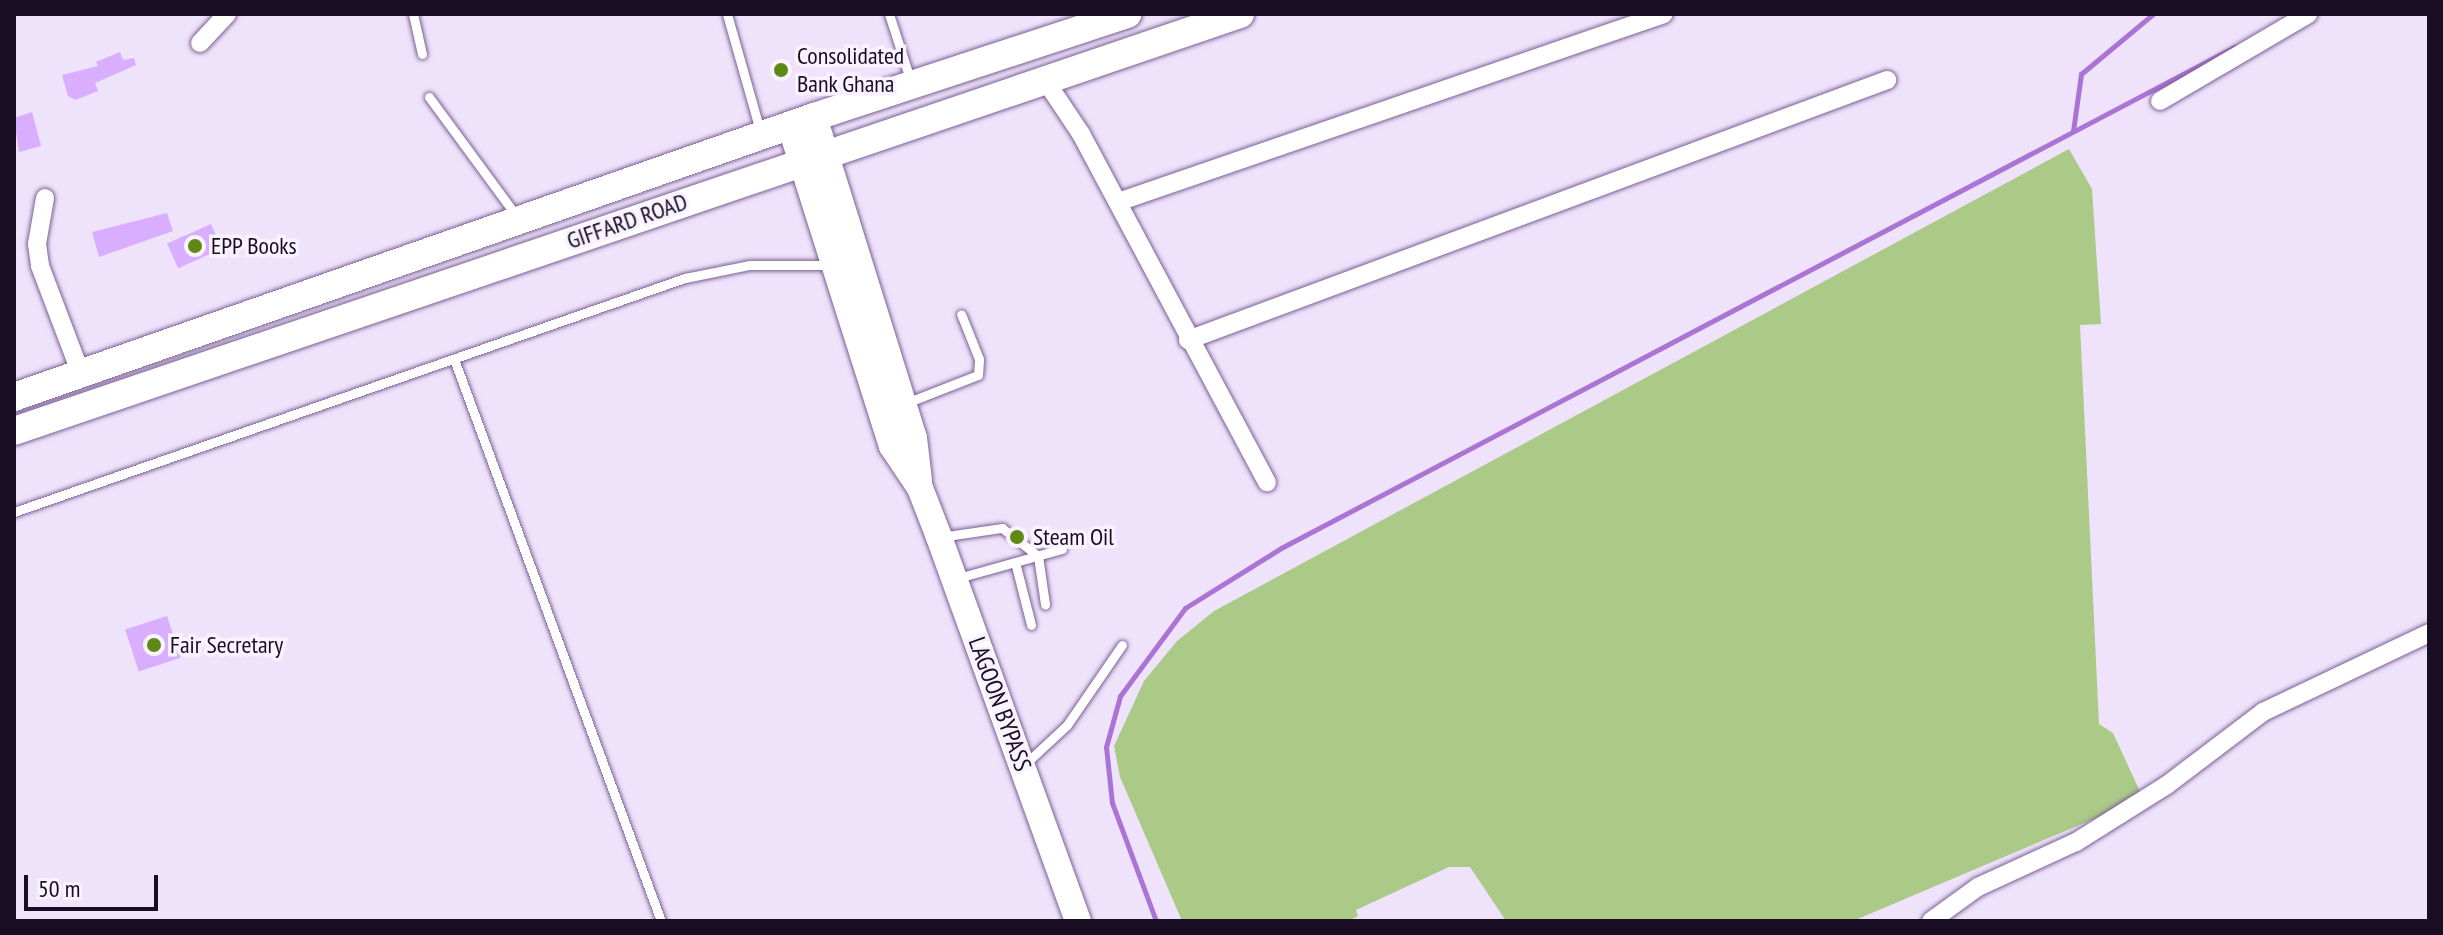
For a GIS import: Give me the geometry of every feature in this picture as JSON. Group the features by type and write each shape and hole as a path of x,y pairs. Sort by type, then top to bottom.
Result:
{"main road":[{"name":"GIFFARD ROAD","path":"14,397 521,223 802,122 1128,14"},
{"name":"GIFFARD ROAD","path":"14,431 812,157 1240,14"}],"street":[{"path":"200,43 227,14"},
{"path":"1118,202 1664,14"},
{"path":"2160,101 2308,14"},
{"path":"1045,80 1118,202 1188,340 1267,483"},
{"path":"1188,340 1887,80"},
{"name":"LAGOON BYPASS","path":"802,122 903,404 920,488 1078,921"},
{"name":"LAGOON BYPASS","path":"812,157 831,265 892,446 920,488"},
{"path":"45,198 37,244 40,266 81,374"},
{"path":"1931,921 1978,887 2076,842 2167,785 2263,712 2429,633"}],"lane":[{"path":"413,14 422,54"},
{"path":"727,14 762,138"},
{"path":"889,14 913,86"},
{"path":"429,97 521,223"},
{"path":"14,512 685,278 749,265 831,265"},
{"path":"903,404 978,375 979,359 961,314"},
{"path":"454,359 661,921"},
{"path":"939,537 1002,528 1038,556 1045,604"},
{"path":"955,579 1062,549"},
{"path":"1015,562 1031,625"},
{"path":"1022,766 1067,725 1122,645"}],"green space":[{"path":"2069,149 2092,189 2101,324 2080,325 2099,724 2113,733 2143,798 1853,921 1506,921 1470,867 1449,867 1356,910 1358,916 1348,921 1182,921 1120,777 1114,746 1144,681 1177,641 1214,611"}],"building":[{"path":"120,52 123,60 134,58 136,65 95,83 98,91 75,100 68,96 62,75 98,66 96,62"},
{"path":"32,112 41,146 19,152 14,118"},
{"path":"167,213 173,231 99,257 92,232"},
{"name":"EPP Books","path":"211,224 222,249 178,268 167,244"},
{"name":"Fair Secretary","path":"167,616 181,658 139,671 125,630"}],"waterway":[{"path":"2073,131 2081,74 2153,14"},
{"path":"1156,921 1112,803 1106,747 1120,696 1185,608 1281,548 2234,47"}],"place":[{"name":"Consolidated Bank Ghana","path":"781,70"},
{"name":"EPP Books","path":"195,246"},
{"name":"Steam Oil","path":"1017,537"},
{"name":"Fair Secretary","path":"154,645"}]}
